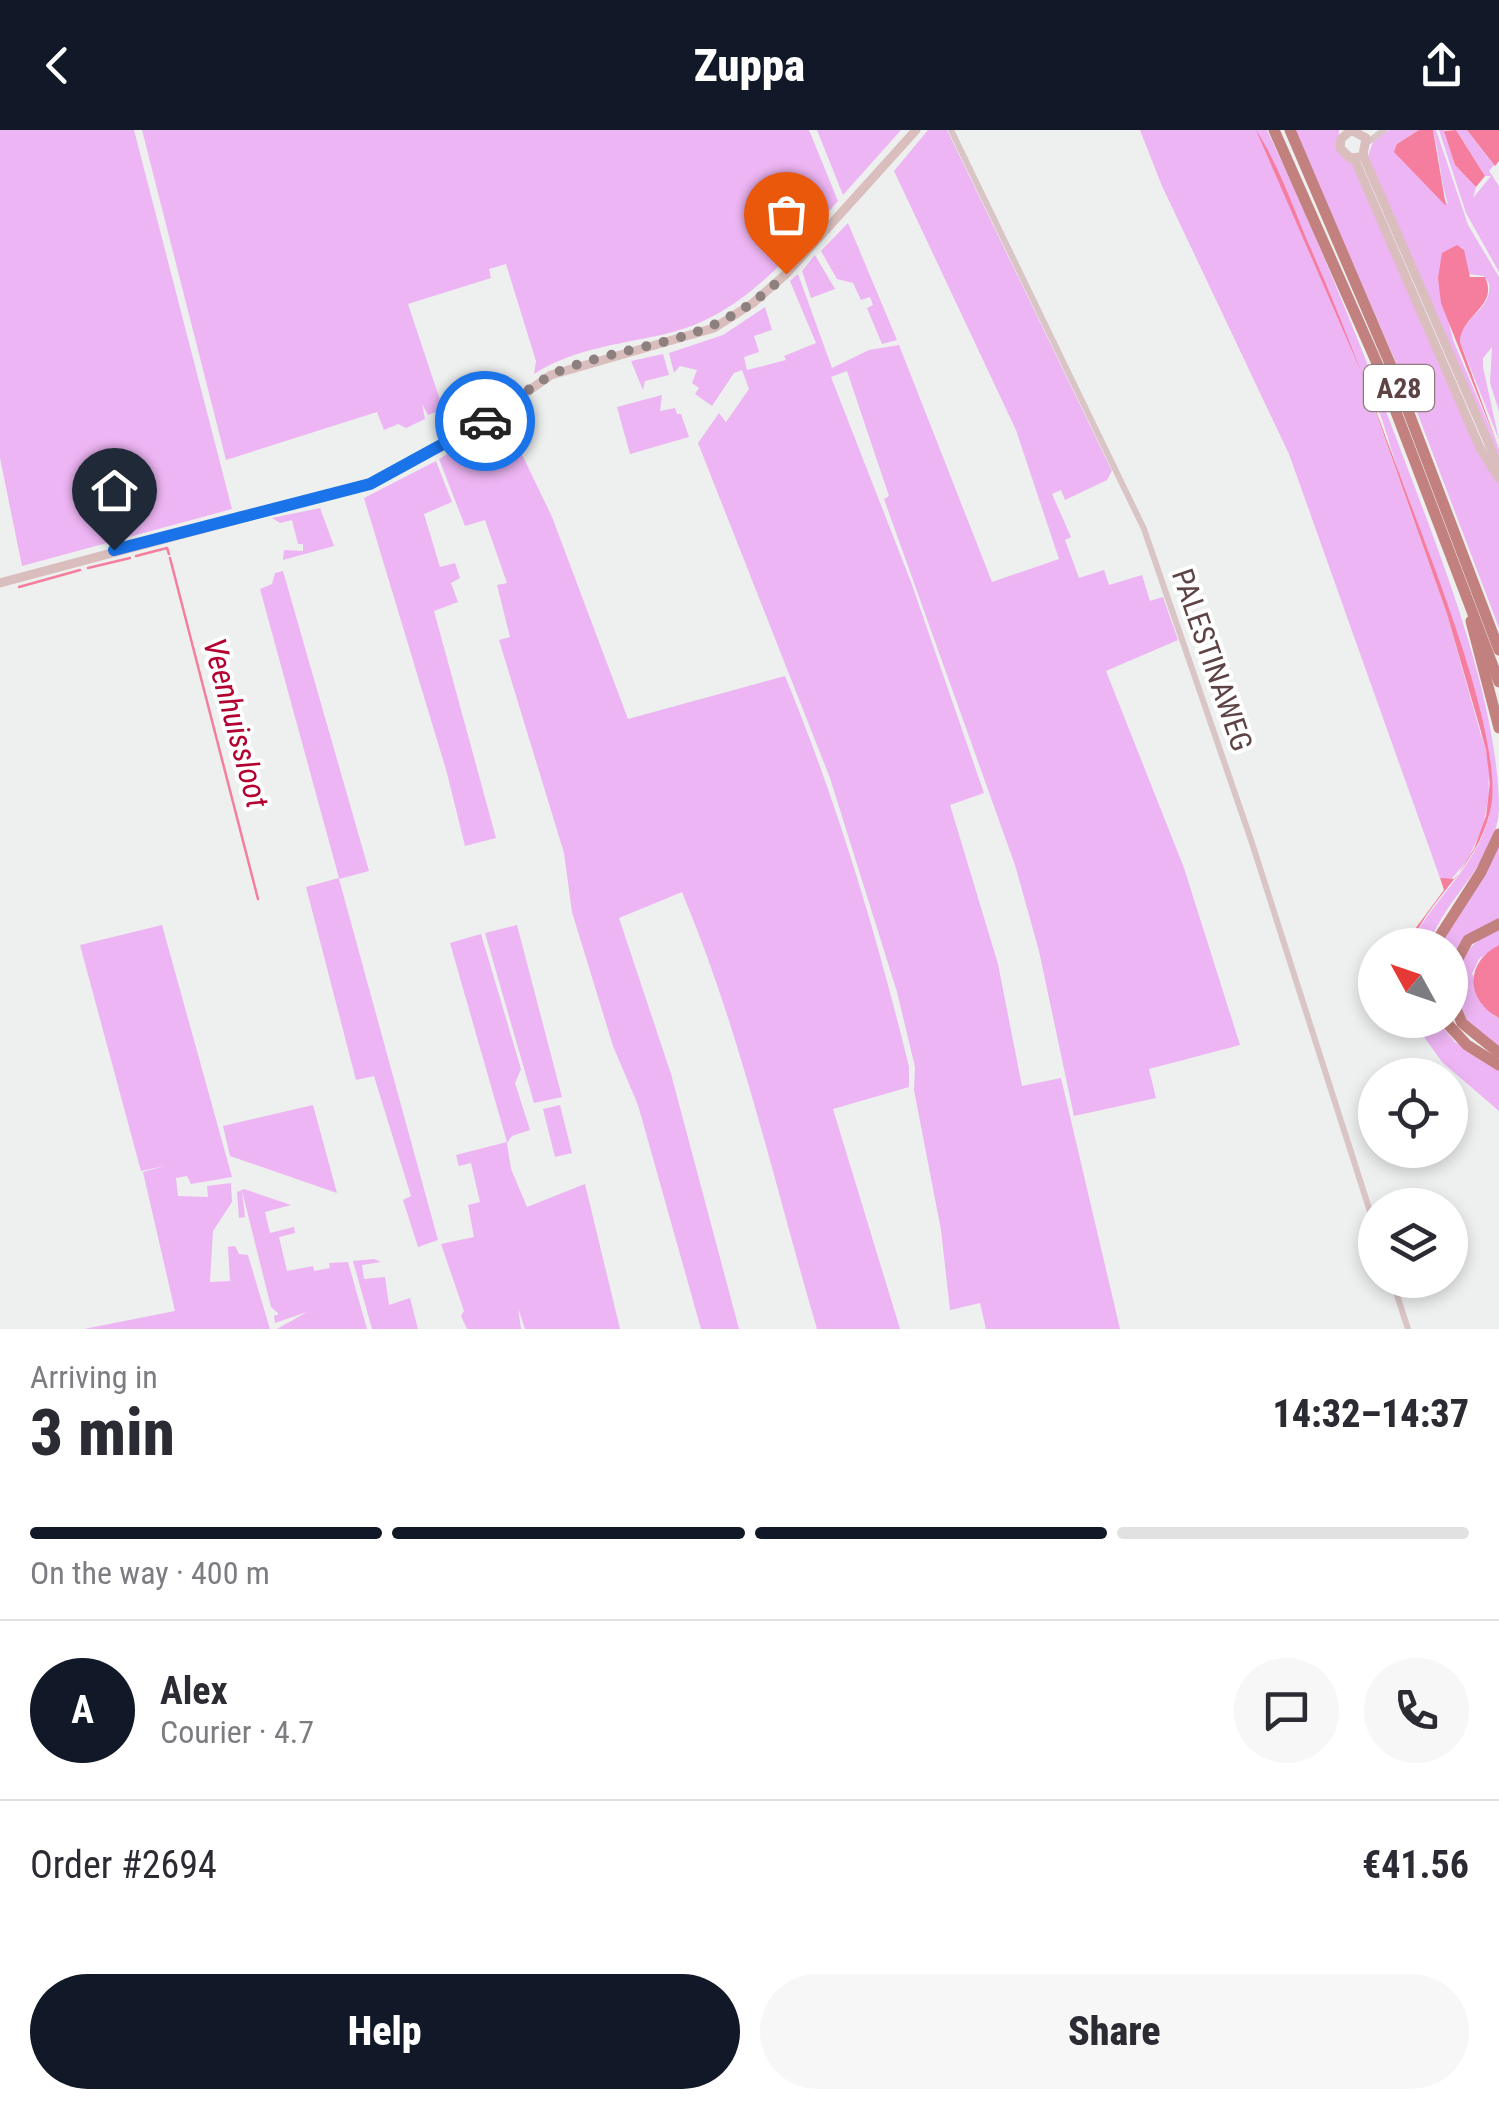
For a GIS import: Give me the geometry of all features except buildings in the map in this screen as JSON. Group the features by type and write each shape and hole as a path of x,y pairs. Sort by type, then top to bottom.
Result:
{"highway":[{"name":"A28","path":"1274,130 1380,370 1499,682"},
{"name":"A28","path":"1290,130 1391,366 1499,650"},
{"name":"A28","path":"1468,600 1473,637 1499,728"},
{"path":"1445,928 1486,864 1499,834"},
{"path":"1468,940 1499,924"},
{"path":"1468,1028 1499,1053"},
{"path":"1461,1038 1499,1065"}],"main road":[{"path":"0,583 370,484 490,418 551,375 714,328 754,304 786,274 916,130"},
{"path":"1499,467 1359,157 1342,152 1346,131 1368,135 1359,157 1480,448 1499,478"}],"street":[{"name":"PALESTINAWEG","path":"950,130 1144,529 1251,840 1363,1188"},
{"path":"1368,135 1384,130"},
{"path":"1398,1298 1408,1329"}],"shaded area":[{"path":"0,130 134,130 232,509 22,566 0,458"},
{"path":"142,130 809,130 838,201 765,279 722,311 673,332 566,358 534,374 536,361 506,264 489,269 491,278 408,304 443,409 428,415 422,404 425,419 406,428 398,424 384,430 377,412 226,460"},
{"path":"817,130 901,130 843,195"},
{"path":"928,130 947,130 1112,471 1107,480 1065,500 1061,490 1052,494 1071,537 1065,540 1079,578 1104,570 1109,585 1142,575 1150,601 1163,597 1178,640 1106,671 1184,868 1240,1045 1149,1069 1156,1098 1074,1116 1039,951 1015,865 884,499 889,496 847,371 831,377 911,582 984,793 950,805 998,964 1022,1086 1061,1078 1120,1329 986,1329 980,1303 950,1310 941,1230 914,1090 915,1067 897,992 830,778 698,443 719,413 726,422 749,389 742,370 734,373 712,406 695,394 699,388 692,383 697,370 680,366 674,373 669,353 723,335 765,307 772,330 754,336 759,352 744,357 747,370 786,360 784,356 816,343 790,281 798,274 832,368 869,350 899,345 992,582 1059,559 1016,430 894,171"},
{"path":"1140,130 1267,130 1352,326 1441,558 1485,703 1499,811 1488,848 1436,928 1419,928 1464,867 1483,835 1489,816 1489,794 1483,827 1468,859 1450,881 1440,878 1289,454 1162,186","holes":["1364,380 1380,415 1444,600 1484,746 1447,614"]},
{"path":"1256,130 1284,184 1361,371"},
{"path":"1295,130 1339,130 1339,153 1355,165 1499,481 1499,628 1414,404"},
{"path":"1389,130 1419,130 1397,144 1448,204 1436,130 1468,225 1499,277 1499,411 1490,383 1492,347 1483,358 1483,367 1499,440 1460,342 1466,325 1486,300 1489,283 1484,276 1468,274 1462,247 1438,278 1453,340 1499,449 1499,463 1368,156 1373,142"},
{"path":"1419,130 1433,130 1446,206 1394,152 1397,144"},
{"path":"1439,130 1444,130 1455,165 1476,187 1473,198 1491,176 1485,176 1456,130 1467,130 1494,165 1489,171 1499,186 1499,272 1466,213"},
{"path":"1456,130 1485,176 1476,187 1455,165 1444,131"},
{"path":"1467,130 1499,130 1499,161 1495,166"},
{"path":"848,223 897,340 882,344 867,308 873,305 870,297 861,300 853,283 837,279 821,251"},
{"path":"1457,245 1464,250 1470,277 1485,277 1488,287 1484,303 1466,324 1460,342 1499,449 1441,303 1438,278 1442,253"},
{"path":"815,255 835,289 811,298 802,271"},
{"path":"663,354 669,375 645,381 643,390 631,361"},
{"path":"1365,383 1445,596 1485,730 1492,801 1479,842 1460,872 1474,849 1486,816 1490,783 1486,749 1447,614"},
{"path":"662,395 660,411 675,408 689,437 630,454 617,407"},
{"path":"505,419 552,517 628,719 785,676 854,869 909,1067 909,1087 833,1109 900,1329 817,1329 739,1054 682,892 619,918 671,1074 739,1329 701,1329 638,1105 613,1046 572,912 564,853 499,640 510,637 497,585 507,583 485,520 465,526 439,459"},
{"path":"436,461 452,502 424,514 440,567 455,563 460,578 451,583 458,602 434,611 496,838 465,846 447,773 364,498"},
{"path":"320,508 334,546 283,560 284,550 303,551 303,544 298,544 292,520 280,523 272,518"},
{"path":"283,571 369,871 339,879 438,1240 418,1247 403,1200 411,1196 374,1076 356,1080 306,887 339,878 260,589 272,584 275,573"},
{"path":"1499,841 1499,922 1491,924 1468,946 1468,928 1447,928"},
{"path":"1440,878 1454,879 1416,928 1444,890"},
{"path":"162,925 232,1177 191,1184 187,1176 176,1178 178,1196 208,1197 207,1186 231,1183 232,1202 213,1231 210,1282 230,1281 228,1247 235,1246 239,1254 248,1255 270,1329 84,1329 175,1311 143,1172 165,1166 141,1171 80,945"},
{"path":"517,925 562,1097 534,1103 485,933"},
{"path":"1499,930 1499,945 1479,959 1472,974 1493,1015 1499,1018 1499,1047 1468,1021 1468,951 1486,935"},
{"path":"481,934 521,1069 515,1083 530,1130 512,1136 507,1143 511,1169 527,1207 585,1184 620,1329 525,1329 518,1308 521,1329 467,1329 461,1316 464,1311 441,1244 474,1237 468,1205 480,1202 471,1163 459,1166 456,1155 507,1142 450,943"},
{"path":"1499,945 1499,1018 1480,1001 1474,981 1480,961"},
{"path":"1425,1038 1452,1038 1499,1070 1499,1111 1468,1084 1468,1058 1439,1058"},
{"path":"313,1105 337,1193 230,1156 223,1126"},
{"path":"560,1105 572,1153 555,1157 543,1109"},
{"path":"244,1189 291,1205 265,1212 270,1233 294,1227 295,1233 279,1237 287,1271 313,1266 314,1271 330,1268 329,1263 348,1262 367,1329 277,1329 307,1312 275,1323 274,1316 279,1314 271,1307 242,1191 245,1217 239,1218 237,1192"},
{"path":"353,1261 381,1262 362,1265 364,1279 385,1277 389,1305 410,1298 418,1329 372,1329"}],"waterway":[{"name":"Veenhuissloot","path":"136,556 167,548 169,554"},
{"name":"Veenhuissloot","path":"88,568 130,558"},
{"name":"Veenhuissloot","path":"170,558 258,899"},
{"name":"Veenhuissloot","path":"19,587 80,570"}],"way so far":[{"path":"485,421 545,378 570,367 714,328 754,304 786,274"}],"route":[{"path":"114,550 345,493 370,484 485,421"}]}
